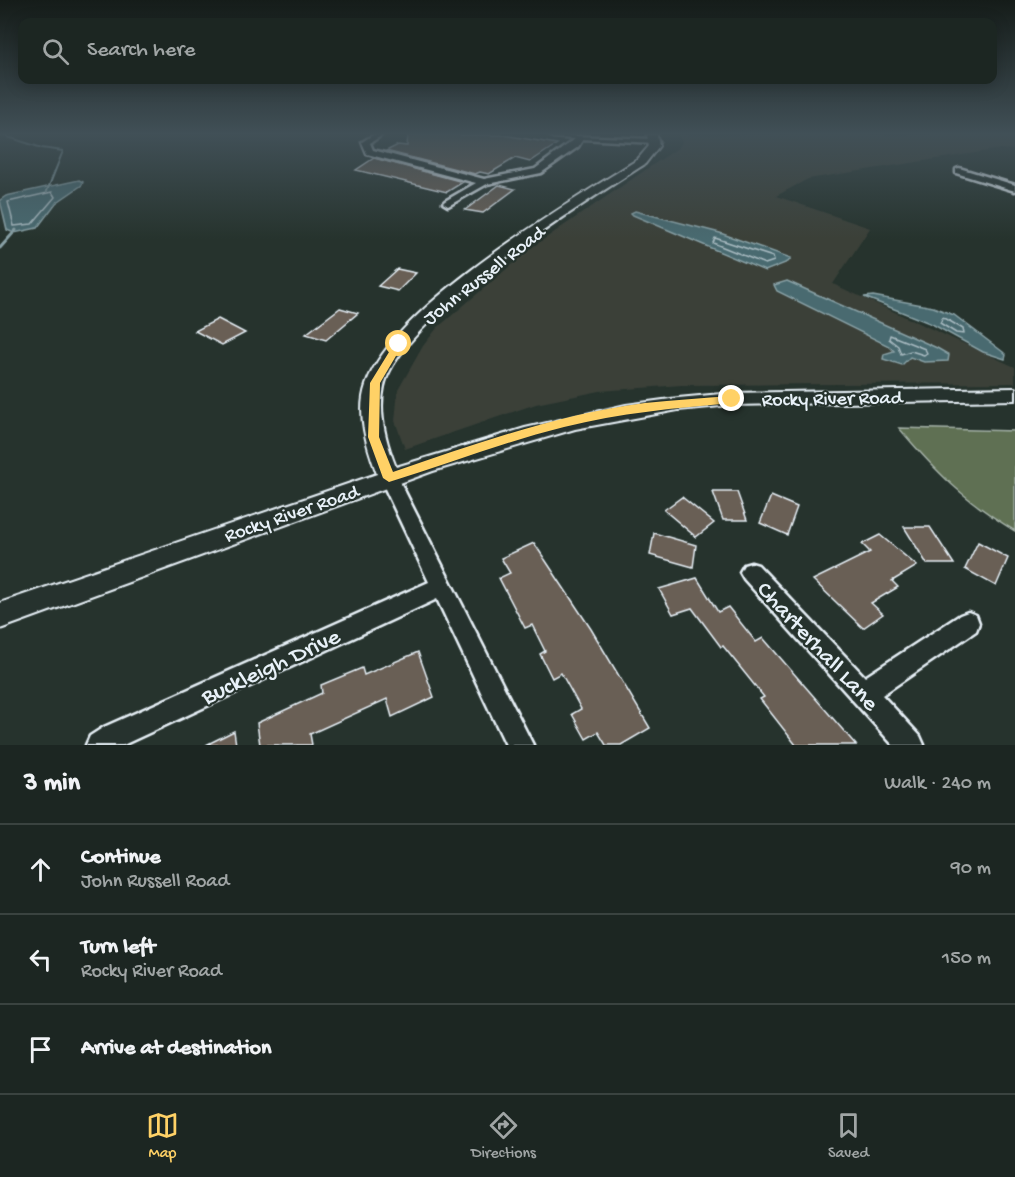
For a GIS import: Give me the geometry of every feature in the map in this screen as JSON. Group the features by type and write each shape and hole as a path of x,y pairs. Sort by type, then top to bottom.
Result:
{"street":[{"path":"436,170 484,182"},
{"path":"448,203 484,182 540,170"},
{"name":"John Russell Road","path":"520,745 389,478 373,437 375,383 394,350 411,331 493,261 629,170"},
{"path":"959,171 1015,188"},
{"name":"Rocky River Road","path":"0,616 497,441 566,423 644,407 732,399 1015,394"},
{"name":"Charterhall Lane","path":"751,572 912,745"},
{"name":"Buckleigh Drive","path":"99,745 113,736 442,586"},
{"path":"863,693 968,623"}],"shaded area":[{"path":"646,170 867,170 808,179 776,196 870,228 833,284 1015,367 1015,383 682,385 600,391 536,404 405,449 395,421 398,390 423,346 437,328 531,248"}],"green space":[{"path":"899,428 1015,431 1015,531 952,485"}],"water":[{"path":"79,180 83,182 82,185 56,203 37,228 14,233 7,230 0,200 6,196"},
{"path":"635,211 720,233 791,258 788,262 765,271 631,213"},
{"path":"787,281 937,348 949,355 948,361 924,362 910,357 902,365 883,359 884,354 894,351 889,346 777,291 774,285"},
{"path":"873,296 933,307 954,315 1003,352 1006,355 1005,359 983,352 932,324 864,297"}],"building":[{"path":"356,170 418,170 463,182 447,192"},
{"path":"459,170 496,170 489,174 480,172 475,174"},
{"path":"499,185 515,189 483,213 465,210"},
{"path":"397,269 416,273 398,291 378,286"},
{"path":"340,308 358,313 326,340 306,334"},
{"path":"218,319 245,333 222,345 195,331"},
{"path":"713,492 737,492 747,520 723,520"},
{"path":"771,496 797,507 787,535 760,523"},
{"path":"682,497 714,523 696,537 664,510"},
{"path":"904,527 930,527 954,564 927,564"},
{"path":"654,533 696,545 693,567 650,555"},
{"path":"880,535 917,566 892,581 898,587 871,603 883,614 863,628 813,580 870,552 862,544"},
{"path":"978,542 1008,558 996,586 965,569"},
{"path":"534,543 591,629 650,728 621,745 606,745 598,732 586,739 572,714 581,709 561,673 552,678 540,654 545,651 532,625 525,628 499,578 510,573 501,558"},
{"path":"697,578 718,612 728,607 756,642 763,638 856,745 796,745 760,699 764,697 723,646 721,647 692,608 673,614 659,589"},
{"path":"418,652 434,697 392,717 387,699 310,734 312,745 260,745 257,723 322,693 321,685 362,668 364,675"},
{"path":"234,731 236,745 206,745"}],"waterway":[{"path":"47,191 55,170"},
{"path":"0,248 16,230"}],"route":[{"path":"399,344 375,383 373,437 389,478 497,441 566,423 644,407 732,399"}]}
